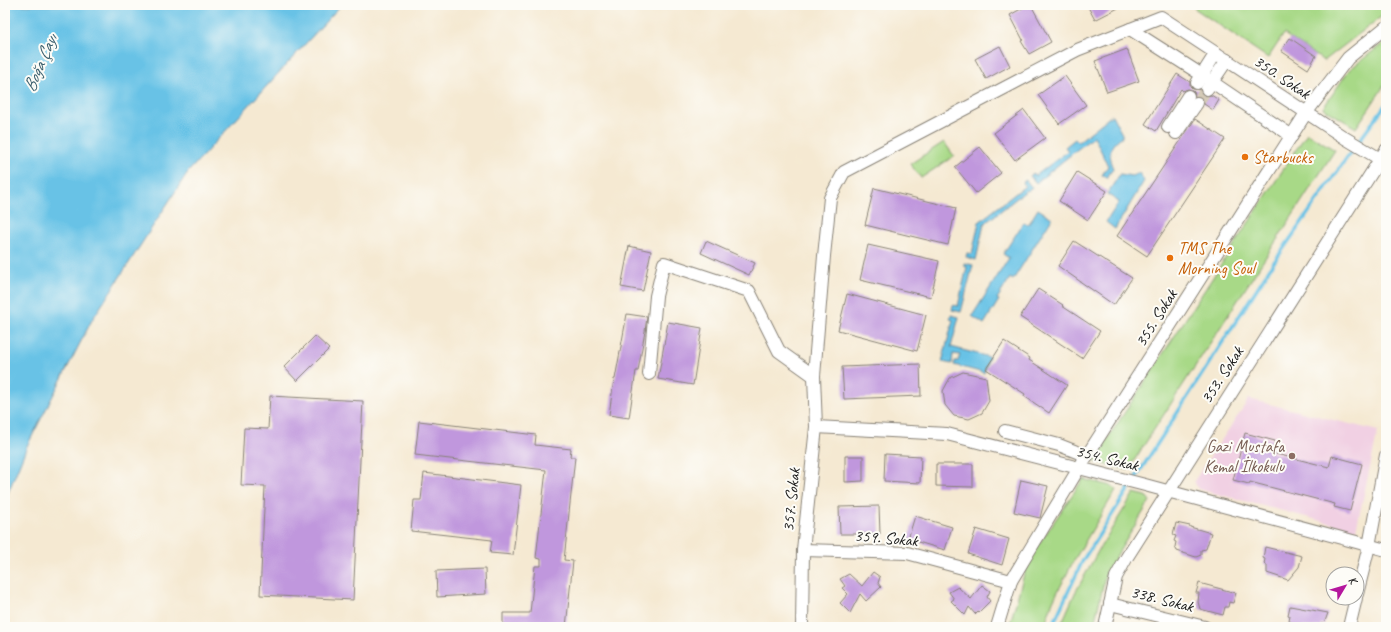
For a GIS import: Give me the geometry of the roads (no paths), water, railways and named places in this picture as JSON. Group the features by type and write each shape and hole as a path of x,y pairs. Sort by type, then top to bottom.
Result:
{"street":[{"name":"357. Sokak","path":"802,627 803,550 816,427 814,376 830,198 844,172 1077,50 1161,17"},
{"name":"350. Sokak","path":"1161,17 1365,151 1384,157"},
{"name":"355. Sokak","path":"998,627 1011,581 1079,468 1306,113 1348,58 1386,27"},
{"path":"1130,29 1204,82 1292,136"},
{"path":"1204,82 1216,53"},
{"path":"1204,82 1226,60"},
{"path":"1172,130 1193,99"},
{"name":"353. Sokak","path":"1105,627 1116,577 1123,564 1384,157"},
{"path":"649,374 656,296 664,263 749,291 778,351 814,376"},
{"name":"354. Sokak","path":"816,427 947,434 1145,485 1386,550"},
{"path":"1005,431 1059,445 1087,456"},
{"path":"1364,566 1386,455"},
{"name":"359. Sokak","path":"803,550 907,553 1011,581"},
{"name":"338. Sokak","path":"1110,604 1205,627"},
{"path":"1349,627 1354,606"}],"water":[{"name":"Boğa Çayı","path":"5,5 341,5 188,172 92,320 27,446 5,500"},
{"path":"1112,115 1123,136 1115,142 1110,150 1110,158 1113,168 1107,178 1102,175 1108,166 1094,136 1036,183 1030,176 1033,173 1035,176 1068,151 1065,147 1075,139 1078,142"},
{"path":"1139,173 1144,181 1115,229 1106,222 1119,202 1107,194 1120,174 1132,176"},
{"path":"1026,180 1032,188 1028,191 1027,190 984,224 976,260 966,257 967,253 972,254 979,222 1025,186 1023,182"},
{"path":"1038,209 1052,218 1013,280 1010,278 997,299 999,300 984,324 972,316 1009,258 1003,254 1024,222 1028,225"},
{"path":"964,263 973,265 961,312 952,310 953,305 958,306 967,267 964,266"},
{"path":"951,315 959,317 951,347 989,357 984,373 954,365 955,361 958,361 960,355 953,354 952,364 942,362 953,320 950,319"}],"waterway":[{"path":"1053,627 1083,560 1272,265 1386,104"}],"tunnel":[{"path":"1197,103 1207,89"}],"place":[{"name":"Starbucks","path":"1245,157"},
{"name":"TMS The Morning Soul","path":"1170,258"},
{"name":"Gazi Mustafa Kemal İlkokulu","path":"1292,456"}]}
